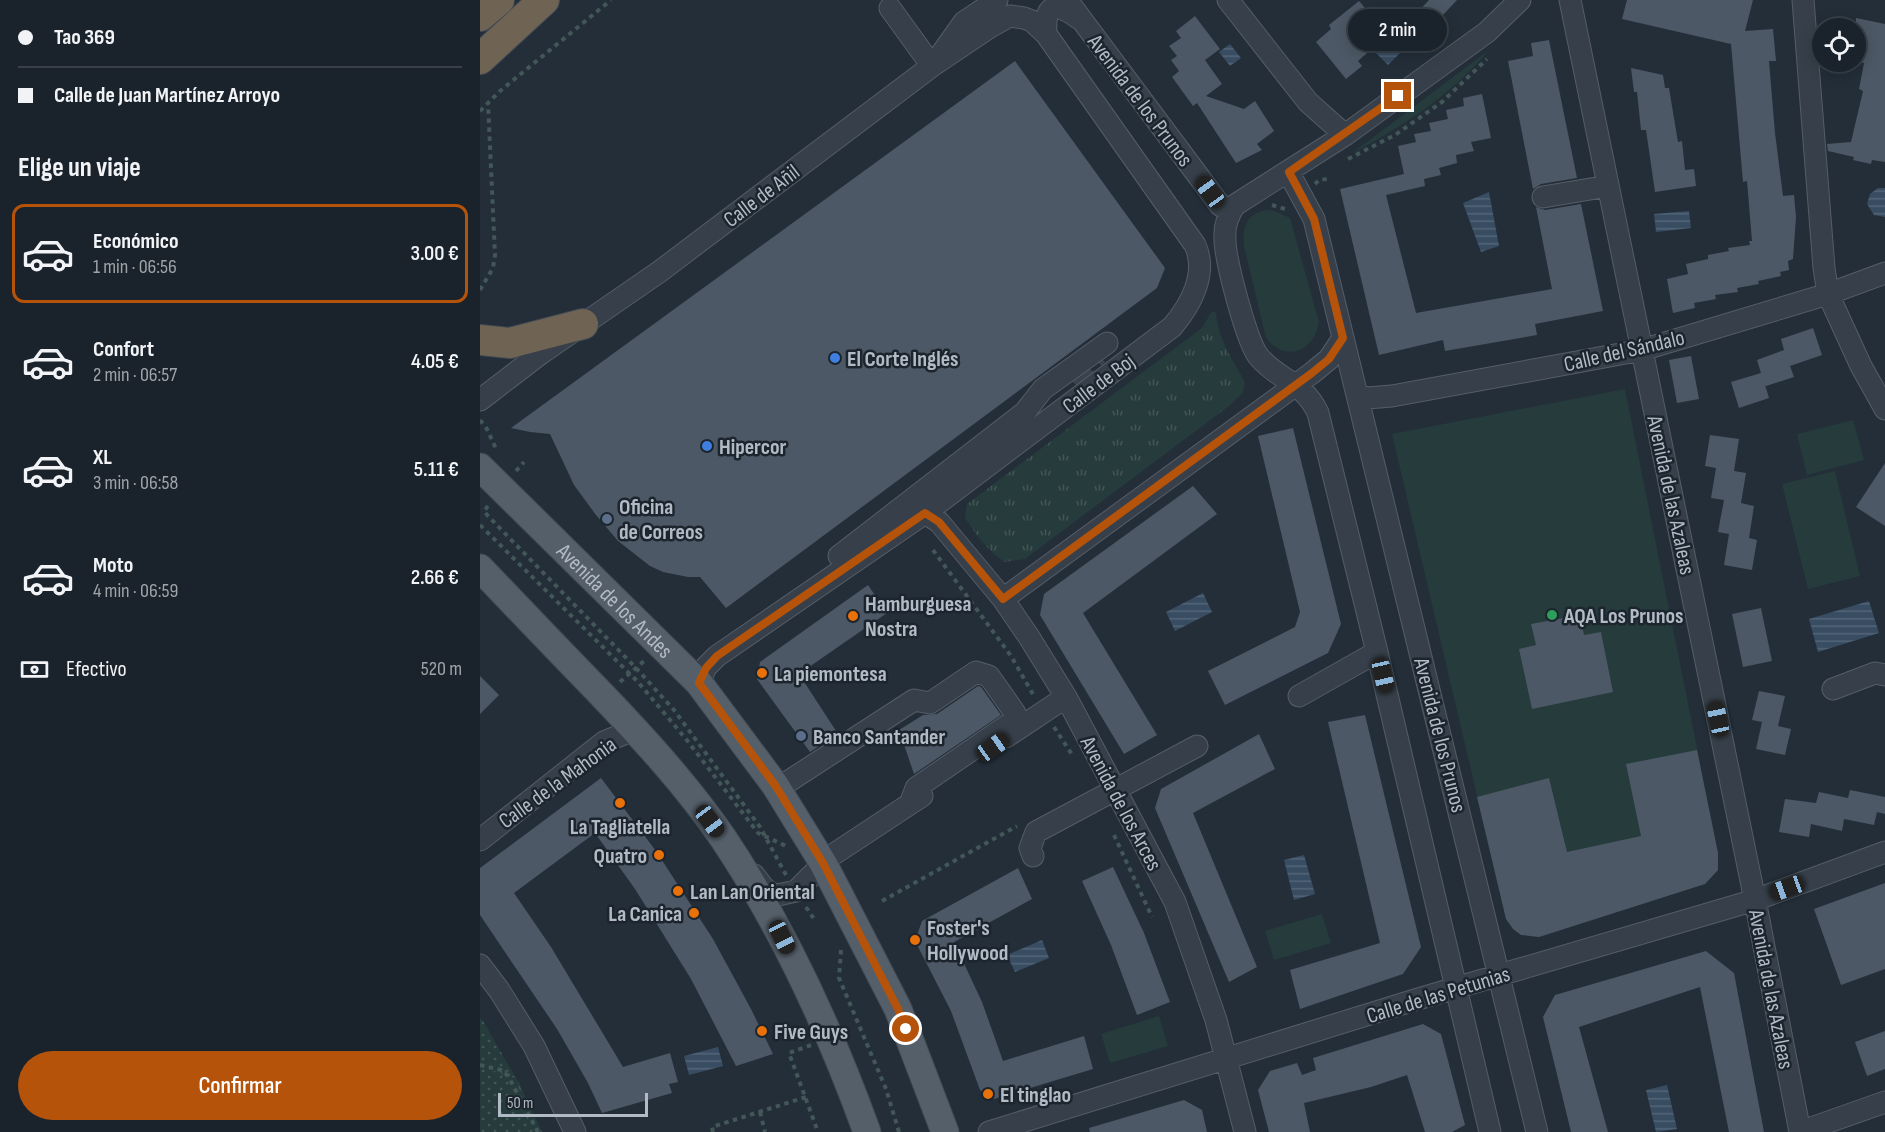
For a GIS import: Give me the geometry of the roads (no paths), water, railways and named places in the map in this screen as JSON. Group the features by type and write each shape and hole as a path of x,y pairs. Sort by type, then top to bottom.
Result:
{"highway":[{"path":"480,16 499,0"},
{"path":"480,59 544,0"},
{"path":"480,340 510,343 584,324"}],"main road":[{"name":"Avenida de los Andes","path":"480,467 699,683 775,785 823,863 898,1009 945,1132"},
{"path":"480,568 638,732 683,785 723,838 782,937 796,965 842,1064 867,1132"}],"street":[{"path":"890,8 932,66 964,22 997,0"},
{"name":"Avenida de los Prunos","path":"1067,0 1220,205 1230,212 1226,227 1226,248 1253,349 1271,368 1296,384 1314,404 1318,413 1490,1132"},
{"path":"1228,0 1308,102 1345,135"},
{"path":"1230,212 1235,205 1345,135 1487,32 1520,0"},
{"name":"Avenida de las Azaleas","path":"1570,0 1755,900 1800,1132"},
{"path":"1803,0 1828,294 1885,409"},
{"path":"1074,382 1171,310 1183,298 1200,270 1200,255 1195,245 1046,34 1045,17 1048,10 1054,8 1064,10 1081,20"},
{"name":"Calle de Añil","path":"480,400 659,272 932,66 990,27 1010,16 1032,21 1046,34"},
{"name":"Avenida de los Prunos","path":"1289,172 1314,219 1537,1132"},
{"path":"1543,197 1608,186"},
{"name":"Calle de Boj","path":"699,683 706,668 717,656 925,513 1172,327 1188,306 1200,270"},
{"name":"Calle del Sándalo","path":"1358,395 1367,399 1392,396 1642,350 1828,294 1885,273"},
{"path":"1003,599 1329,359 1343,338"},
{"path":"768,621 804,584 1025,412 1043,390 1107,343"},
{"name":"Avenida de los Arces","path":"925,513 939,522 1003,599 1029,637 1066,697 1106,794 1175,902 1216,1020 1245,1132"},
{"path":"1299,696 1377,652"},
{"path":"775,785 789,781 914,700 930,703 976,672 989,676 1015,713 1014,721 916,788 910,804"},
{"path":"1833,689 1875,673 1885,675"},
{"path":"723,838 735,847 764,888 778,895 796,891 831,856 1066,697"},
{"name":"Calle de la Mahonia","path":"480,840 604,742 614,736 638,732"},
{"path":"1033,856 1030,848 1036,832 1197,746"},
{"name":"Calle de las Petunias","path":"989,1132 1456,988 1755,900 1885,852"},
{"path":"480,965 499,990 534,1046 575,1132"},
{"path":"1800,1132 1885,1102"}],"water":[{"path":"1400,31 1405,37 1397,43 1402,51 1388,65 1376,53"},
{"path":"1230,44 1241,58 1230,66 1219,52"},
{"path":"1878,188 1885,188 1885,217 1874,215 1867,204 1870,194"},
{"path":"1489,192 1499,246 1481,252 1463,203"},
{"path":"1689,211 1691,228 1656,232 1654,214"},
{"path":"1203,593 1212,612 1175,631 1166,612"},
{"path":"1869,601 1879,633 1818,652 1809,619"},
{"path":"1304,855 1315,894 1294,900 1284,860"},
{"path":"1042,940 1049,958 1015,972 1007,955"},
{"path":"718,1047 723,1066 689,1075 684,1056"},
{"path":"1667,1085 1677,1129 1656,1132 1646,1090"}],"tunnel":[{"path":"1074,383 1097,355"}],"place":[{"name":"El Corte Inglés","path":"835,358"},
{"name":"Hipercor","path":"707,446"},
{"name":"Oficina de Correos","path":"607,519"},
{"name":"AQA Los Prunos","path":"1552,615"},
{"name":"Hamburguesa Nostra","path":"853,616"},
{"name":"La piemontesa","path":"762,673"},
{"name":"Banco Santander","path":"801,736"},
{"name":"La Tagliatella","path":"620,803"},
{"name":"Quatro","path":"659,855"},
{"name":"Lan Lan Oriental","path":"678,891"},
{"name":"La Canica","path":"694,913"},
{"name":"Foster's Hollywood","path":"915,940"},
{"name":"Five Guys","path":"762,1031"},
{"name":"El tinglao","path":"988,1094"}]}
